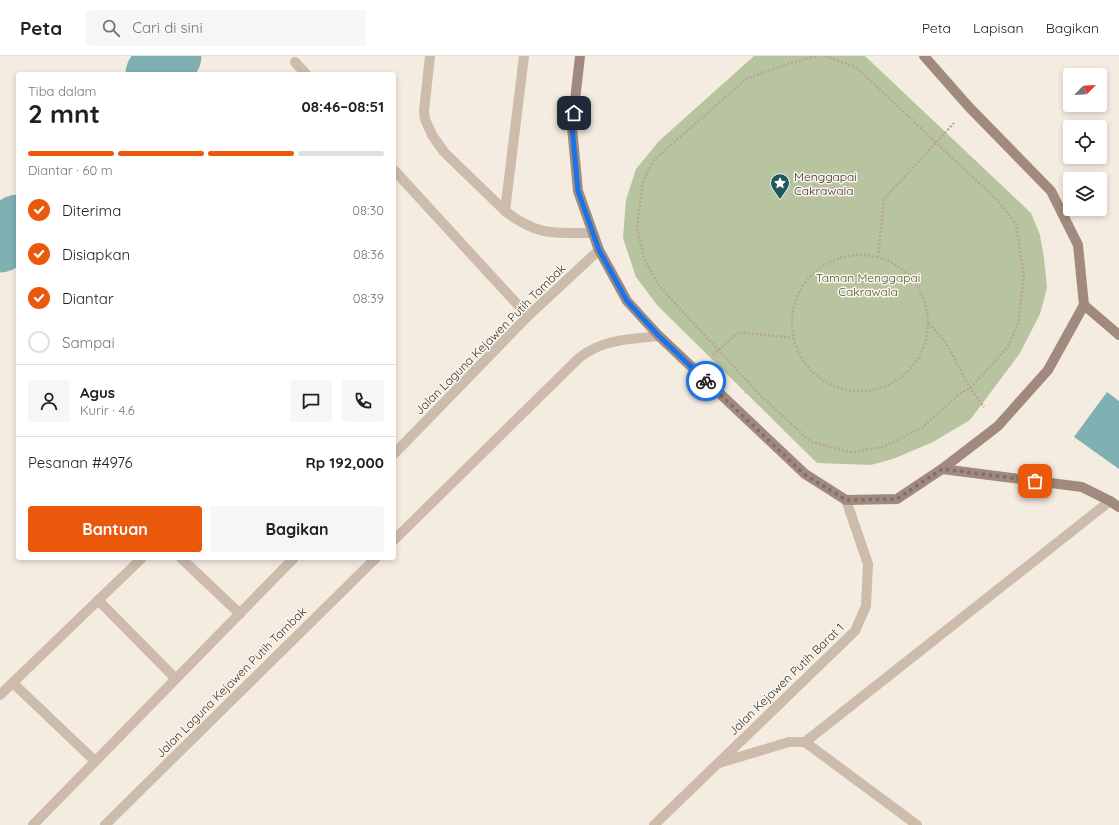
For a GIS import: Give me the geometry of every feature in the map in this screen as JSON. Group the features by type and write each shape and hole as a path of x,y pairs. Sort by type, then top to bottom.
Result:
{"street":[{"path":"430,56 424,111 425,119 432,135 444,152 517,221 532,228 553,233 592,233"},
{"path":"505,211 524,56"},
{"path":"580,56 572,127 578,191 599,250 627,301 659,336 804,474 846,500 897,499 942,469 998,426 1048,370 1084,305 1078,245 1050,191 969,107 924,56"},
{"path":"295,62 304,72"},
{"path":"396,172 528,316"},
{"name":"Jalan Laguna Kejawen Putih Tambak","path":"396,452 528,316 599,250"},
{"path":"1084,305 1119,335"},
{"path":"396,538 587,351 612,342 659,336"},
{"path":"942,469 1082,487 1119,507"},
{"name":"Jalan Kejawen Putih Barat 1","path":"654,825 855,631 866,606 868,564 846,500"},
{"path":"805,742 1110,501"},
{"path":"0,695 140,560"},
{"path":"182,560 240,614"},
{"path":"33,825 175,678 292,560"},
{"name":"Jalan Laguna Kejawen Putih Tambak","path":"105,825 374,560"},
{"path":"98,600 175,678"},
{"path":"13,683 95,761"},
{"path":"717,763 789,742 805,742 917,825"}],"path":[{"path":"816,56 784,65 746,80 654,160 643,181 637,228 644,258 659,286 761,396 811,442 851,452 883,447 923,426 959,394 970,388 1007,348 1018,324 1024,276 1016,224 999,202 856,67 825,56"},
{"path":"878,257 884,199 969,107"},
{"path":"855,254 878,257 898,266 914,281 925,300 929,322 926,344 916,364 901,379 881,389 860,392 838,388 818,377 802,360 793,338 792,314 799,292 813,274 832,260 855,254"},
{"path":"929,322 946,343 970,388 998,426"},
{"path":"695,371 739,332 793,338"}],"green space":[{"name":"Taman Menggapai Cakrawala","path":"754,56 865,56 1031,213 1040,235 1047,288 1040,314 1020,353 970,420 933,442 893,459 871,465 817,463 747,394 744,393 745,392 657,305 636,277 623,238 626,200 636,169 659,141"}],"water":[{"path":"1107,392 1119,401 1119,469 1074,437"}],"waterway":[{"path":"157,72 172,56"},
{"path":"0,243 16,226"}],"way so far":[{"path":"706,381 804,474 846,500 897,499 942,469 1035,481"}],"place":[{"name":"Menggapai Cakrawala","path":"780,200"}],"route":[{"path":"574,113 572,127 578,191 599,250 627,301 659,336 706,381"}]}
